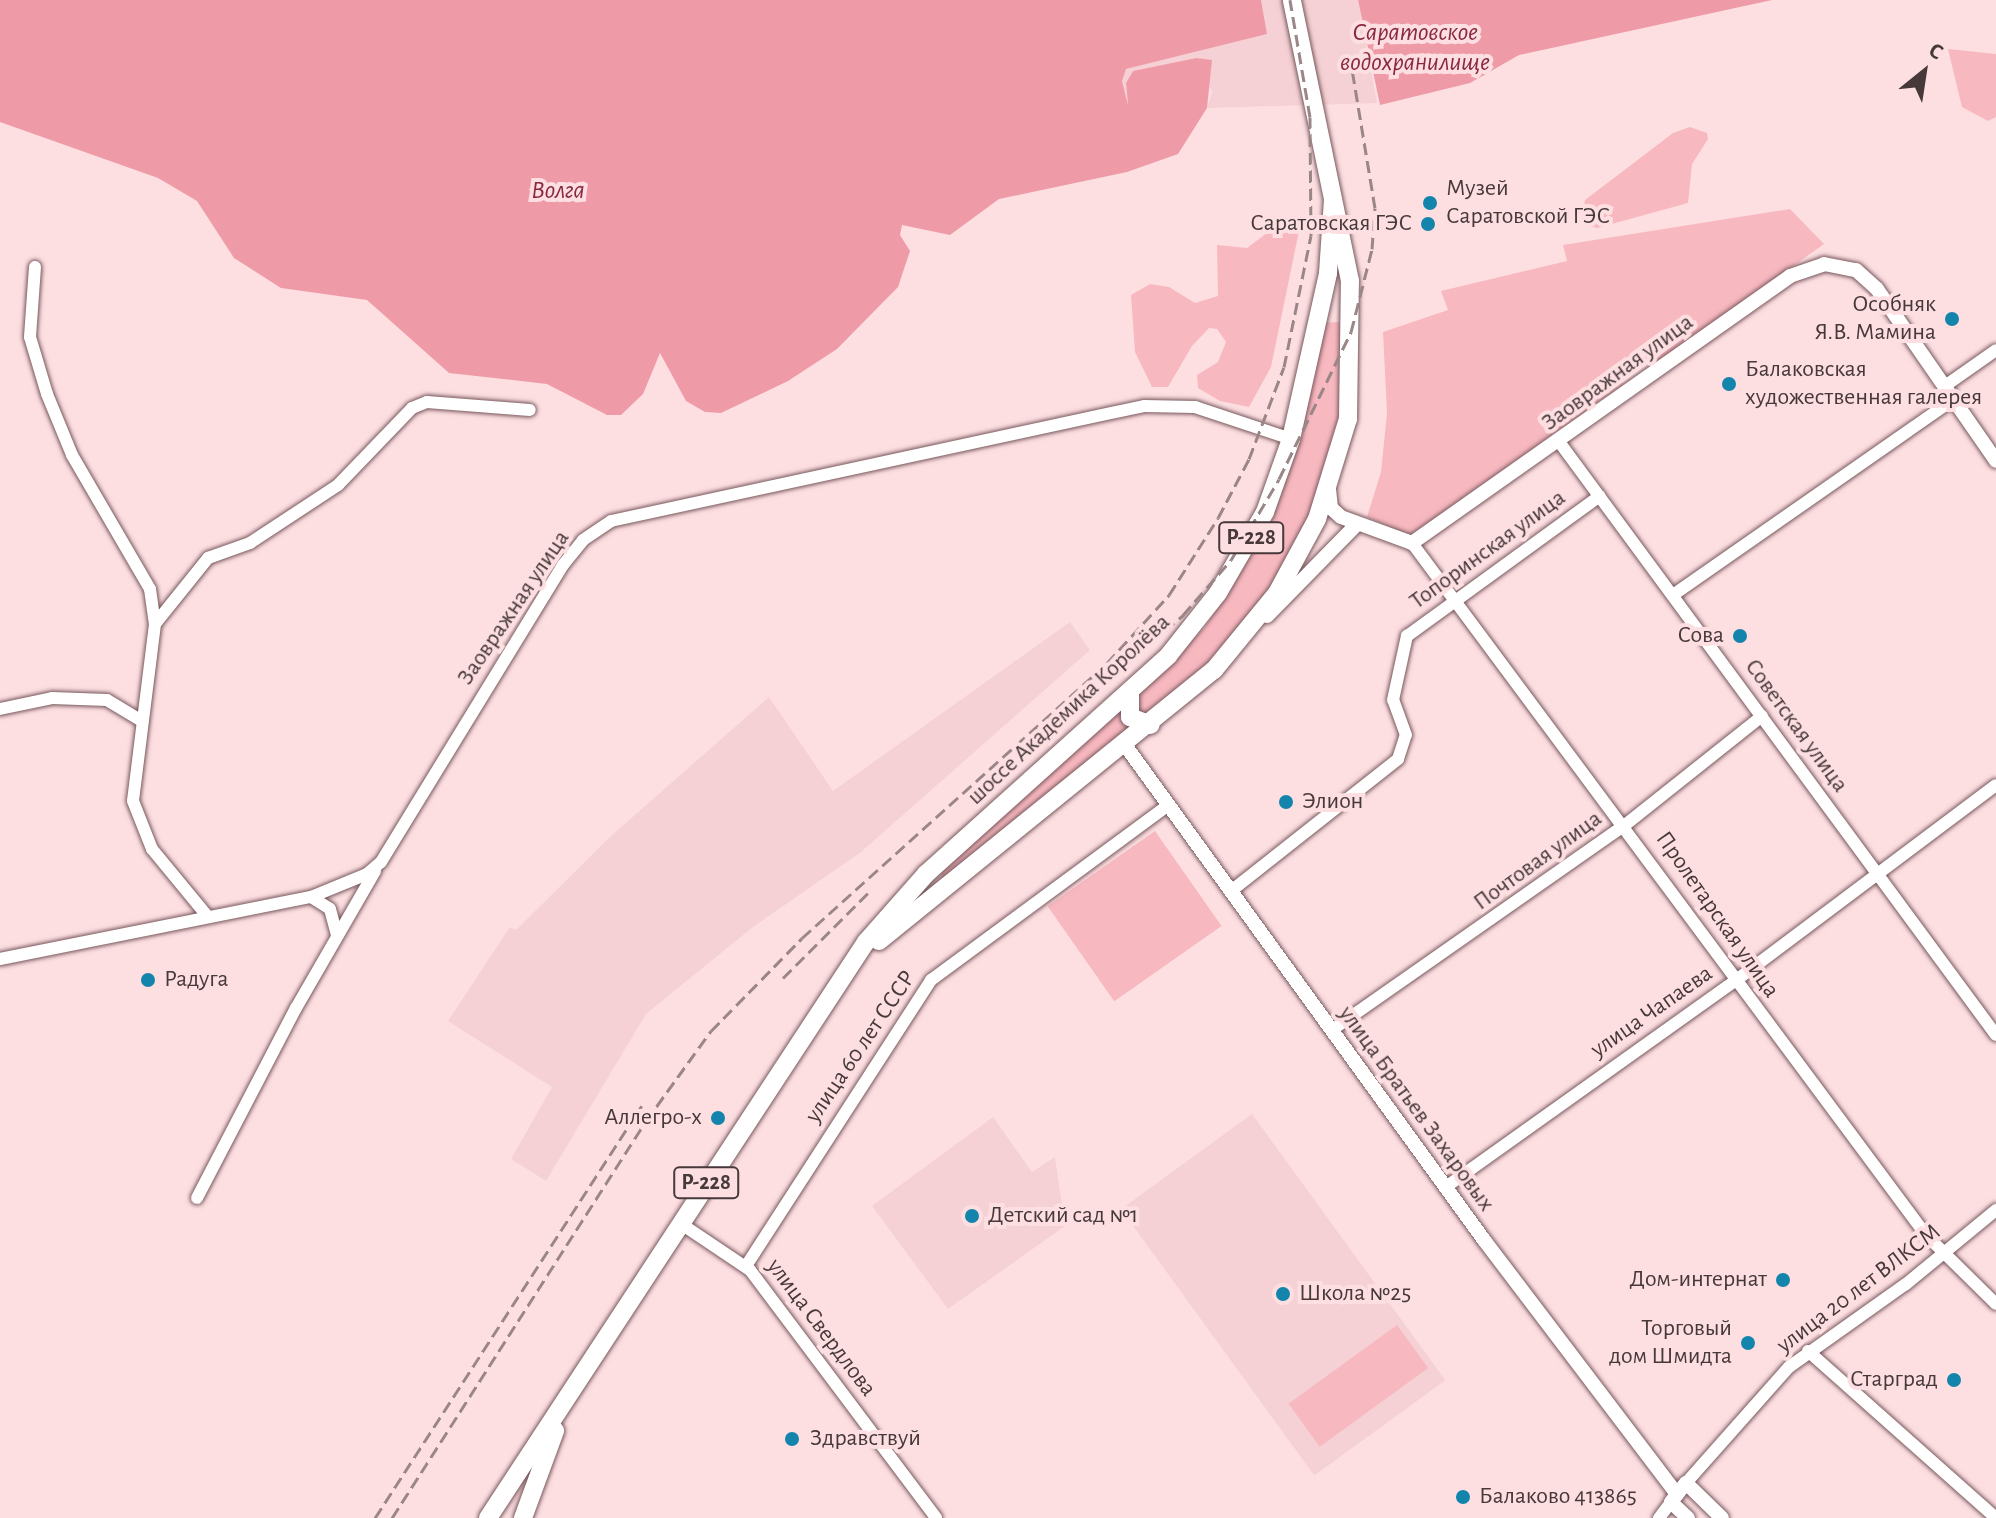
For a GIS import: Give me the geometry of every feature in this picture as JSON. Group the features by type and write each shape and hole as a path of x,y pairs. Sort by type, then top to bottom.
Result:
{"highway":[{"name":"Р-228","path":"1292,0 1333,200"},
{"name":"шоссе Академика Королёва","path":"488,1518 866,942 926,874 1130,692 1193,627 1225,582 1265,512 1291,439 1318,326 1333,200"},
{"name":"шоссе Академика Королёва","path":"843,977 939,889 1151,725 1214,670 1249,630 1292,569 1330,488 1348,419 1350,281 1333,200"},
{"path":"1318,326 1336,315 1351,327"},
{"path":"1130,692 1130,717 1151,725"},
{"name":"шоссе Академика Королёва","path":"523,1518 572,1392"}],"main road":[{"name":"Заовражная улица","path":"1412,543 1560,443 1790,276 1824,264 1856,270 1890,305 1945,386"},
{"path":"1945,386 1996,461"},
{"path":"1330,488 1331,508 1356,525 1412,543"},
{"path":"1249,630 1356,525"},
{"name":"улица Братьев Захаровых","path":"1125,745 1446,1187 1678,1493 1688,1518"},
{"name":"улица Братьев Захаровых","path":"1678,1493 1722,1518"}],"street":[{"path":"35,267 28,313 42,380 72,455 150,589 155,624 140,720 133,801 152,849 208,917"},
{"path":"1945,386 1996,350"},
{"path":"1673,595 1954,399"},
{"path":"155,624 208,558 250,543 338,485 412,408 427,402 530,410"},
{"name":"Заовражная улица","path":"0,959 311,897 352,884 381,862 563,565 583,540 611,521 1144,406 1195,407 1291,439"},
{"name":"Советская улица","path":"1560,443 1996,1035"},
{"name":"Топоринская улица","path":"1231,891 1398,759 1406,735 1393,700 1405,640 1600,496"},
{"name":"Пролетарская улица","path":"1412,543 1625,825 1735,981 1944,1255 1996,1304"},
{"path":"0,709 52,698 107,700 140,720"},
{"name":"Почтовая улица","path":"1332,1030 1625,825 1762,716"},
{"name":"улица Чапаева","path":"1446,1187 1735,981 1876,871 1996,785"},
{"name":"улица 60 лет СССР","path":"746,1266 931,980 1168,805"},
{"path":"197,1198 381,862"},
{"path":"311,897 330,909 337,938"},
{"name":"улица 20 лет ВЛКСМ","path":"1659,1518 1774,1382 1808,1351 1944,1255 1996,1210"},
{"name":"улица Свердлова","path":"680,1223 746,1266 936,1518"},
{"path":"1808,1351 1996,1518"}],"shaded area":[{"path":"1261,0 1358,0 1377,103 1207,108 1212,92 1196,58 1133,71 1126,83 1127,104 1122,81 1126,69 1267,34"},
{"path":"1948,49 1996,54 1996,117 1988,121 1962,107"},
{"path":"1690,127 1707,133 1708,139 1692,164 1688,203 1597,228 1581,223 1585,200 1673,133"},
{"path":"1790,209 1824,244 1650,368 1642,358 1618,374 1623,384 1410,536 1367,517 1381,472 1387,413 1383,332 1448,310 1441,291 1567,261 1563,245"},
{"path":"1275,227 1299,231 1271,367 1249,407 1220,401 1198,388 1197,375 1218,362 1226,342 1217,329 1209,328 1192,346 1168,387 1152,387 1135,352 1131,295 1150,284 1169,287 1195,303 1218,296 1217,245 1247,248"},
{"path":"1326,323 1343,325 1342,423 1296,554 1231,643 1149,717 1134,713 1135,699 1205,627 1268,529 1302,434 1320,331"},
{"path":"1070,622 1090,650 861,852 753,927 646,1014 546,1181 511,1159 552,1087 448,1021 510,927 516,930 611,836 769,697 833,791"},
{"path":"1123,702 1133,732 943,878 938,870"},
{"path":"1155,831 1222,926 1114,1001 1048,906"},
{"name":"Школа №25","path":"1252,1114 1445,1380 1314,1475 1121,1209"},
{"name":"Детский сад №1","path":"993,1117 1032,1172 1055,1157 1065,1226 948,1309 872,1206"},
{"path":"1397,1325 1428,1368 1320,1447 1289,1404"}],"water":[{"name":"Волга","path":"0,0 1261,0 1267,34 1126,69 1122,81 1128,105 1126,83 1133,71 1196,58 1212,60 1207,108 1178,154 1127,172 999,199 950,235 902,225 900,235 910,251 898,287 837,349 788,381 721,413 705,412 686,401 660,353 643,394 621,415 607,415 547,384 449,373 367,300 281,288 234,258 197,201 158,178 0,122"},
{"name":"Саратовское водохранилище","path":"1358,0 1772,0 1519,55 1470,83 1380,105"}],"railway":[{"path":"392,1518 646,1121 711,1031 802,938 1107,663 1169,595 1218,518 1249,459 1284,367 1311,236 1310,117 1290,0"},
{"path":"1070,713 1183,615 1231,560 1279,479 1351,332 1372,249 1375,208 1350,57"},
{"path":"783,978 870,891"},
{"path":"375,1518 642,1106"}],"place":[{"name":"Музей Саратовской ГЭС","path":"1430,203"},
{"name":"Саратовская ГЭС","path":"1428,224"},
{"name":"Особняк Я.В. Мамина","path":"1952,319"},
{"name":"Балаковская художественная галерея","path":"1729,384"},
{"name":"Сова","path":"1740,636"},
{"name":"Элион","path":"1286,802"},
{"name":"Радуга","path":"148,980"},
{"name":"Аллегро-х","path":"718,1118"},
{"name":"Детский сад №1","path":"972,1216"},
{"name":"Дом-интернат","path":"1783,1280"},
{"name":"Школа №25","path":"1283,1294"},
{"name":"Торговый дом Шмидта","path":"1748,1343"},
{"name":"Старград","path":"1954,1380"},
{"name":"Здравствуй","path":"792,1439"},
{"name":"Балаково 413865","path":"1463,1497"}]}
